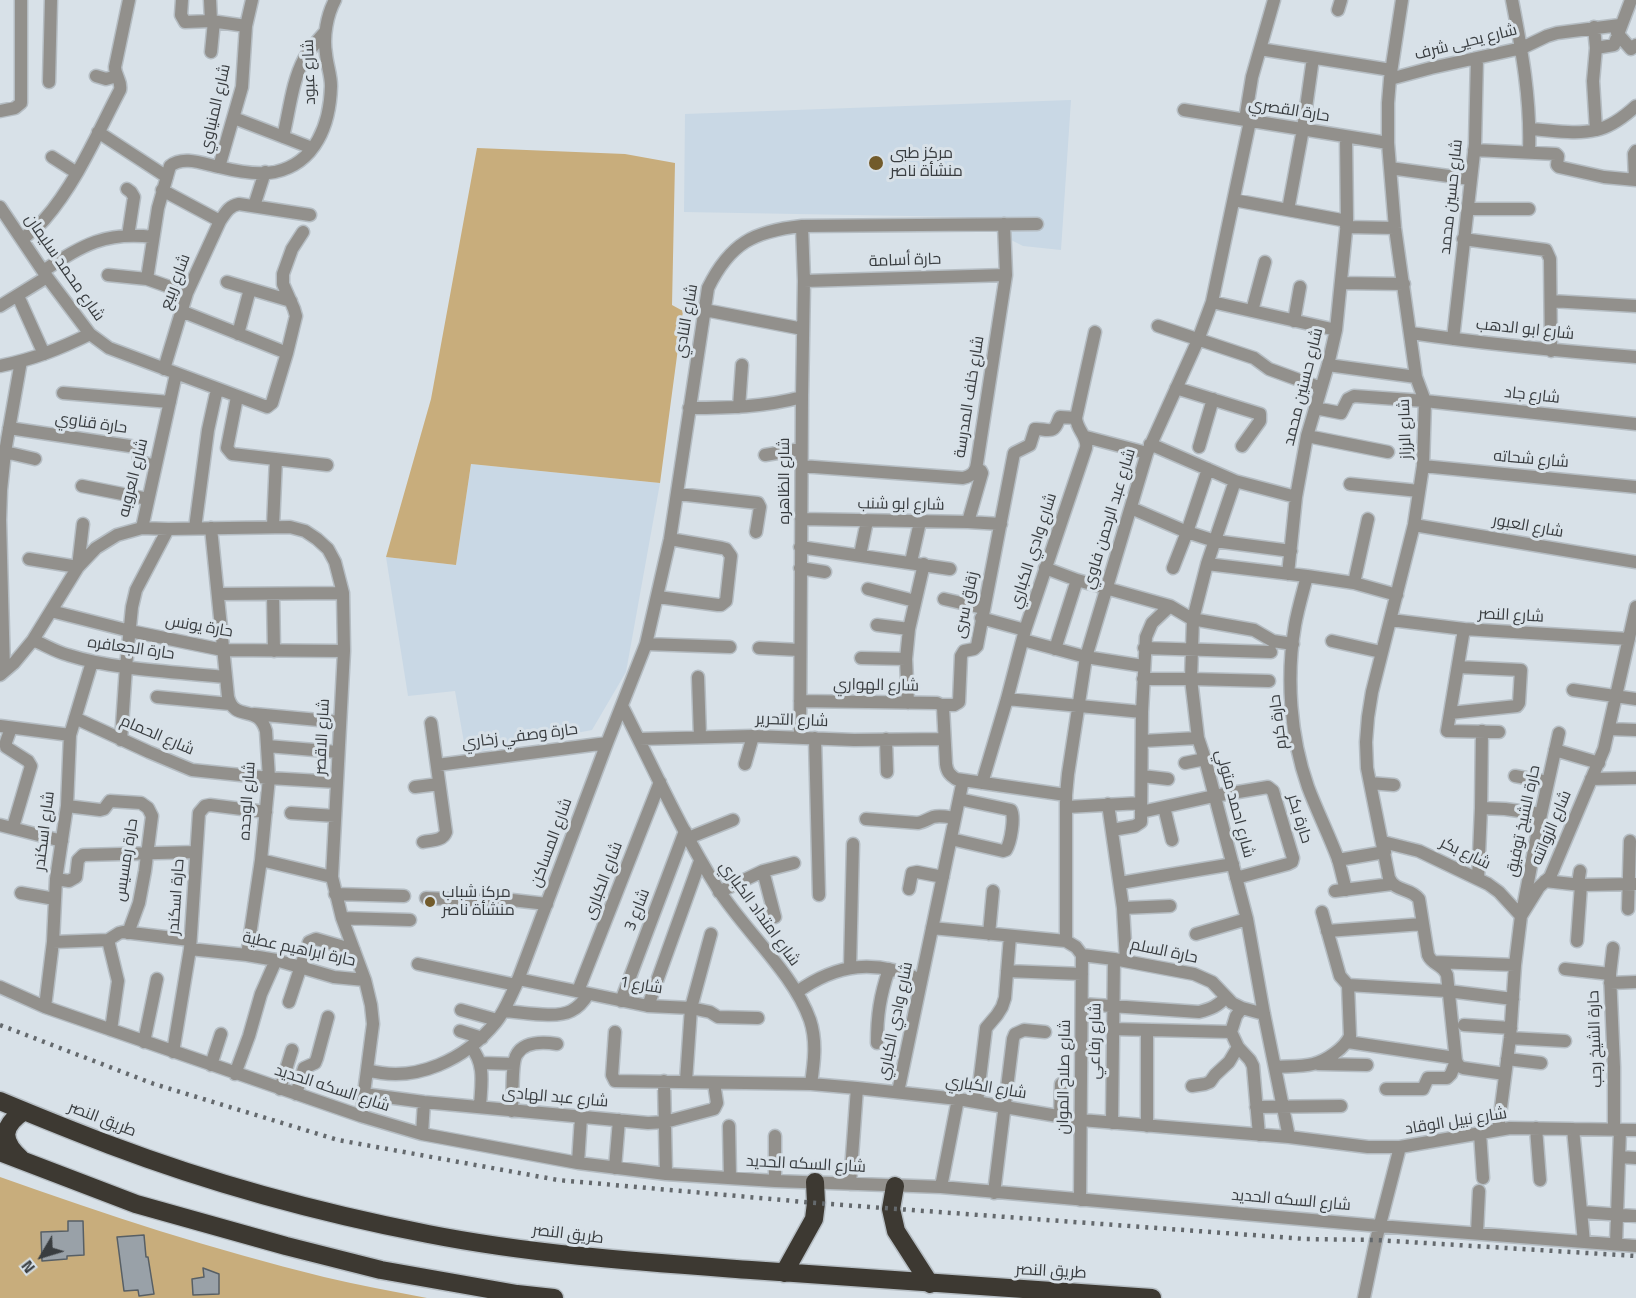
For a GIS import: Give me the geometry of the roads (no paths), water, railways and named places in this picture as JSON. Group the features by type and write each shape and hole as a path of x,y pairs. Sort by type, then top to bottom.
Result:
{"highway":[{"name":"طريق النصر","path":"0,1101 109,1145 267,1196 348,1217 511,1248 593,1258 1059,1295 1152,1298"},
{"path":"22,1160 9,1145 6,1135 7,1127 24,1111"},
{"path":"0,1152 136,1204 286,1246 381,1270 517,1294 554,1298"},
{"path":"784,1273 814,1219 815,1182"},
{"path":"895,1186 891,1209 896,1231 930,1284"}],"street":[{"path":"0,111 15,108 21,103 21,0"},
{"path":"49,82 51,0"},
{"path":"23,239 59,201 77,173 120,90 120,80 115,67 129,0"},
{"path":"182,0 181,15 185,22 212,21 246,26"},
{"path":"210,0 211,52"},
{"name":"شارع المنياوي","path":"147,279 162,190 170,166 176,161 183,160 219,167 242,87 246,26 252,0"},
{"name":"شارع عبود","path":"219,167 235,171 273,172 301,160 312,148 324,129 330,106 331,83 325,32 335,0"},
{"name":"شارع عبد الرحمن فاوي","path":"1066,941 1066,801 1078,706 1094,662 1106,588 1148,449 1198,340 1212,303 1234,200 1252,77 1274,0"},
{"name":"شارع الرزاز","path":"1392,884 1370,783 1366,742 1368,717 1381,652 1414,525 1423,466 1425,401 1416,377 1395,228 1388,143 1388,103 1402,0"},
{"path":"1512,0 1526,74 1530,129 1529,152"},
{"path":"1596,48 1614,45 1631,0"},
{"path":"1594,27 1596,48 1593,81 1596,130"},
{"name":"شارع يحيى شرف","path":"1391,75 1522,48 1547,36 1594,27 1619,29"},
{"path":"1619,29 1631,50 1636,45"},
{"path":"283,137 303,60 325,32"},
{"path":"1260,49 1391,75"},
{"path":"1288,210 1313,58"},
{"name":"شارع حسين محمد","path":"1453,339 1474,150 1477,58"},
{"path":"96,76 106,79 117,76"},
{"path":"1530,129 1580,132 1596,130 1621,118 1636,106"},
{"name":"حارة القصري","path":"1184,110 1388,143"},
{"path":"234,118 312,148"},
{"path":"99,132 167,177"},
{"name":"شارع حسنين محمد","path":"1288,574 1296,497 1307,436 1336,330 1346,224 1346,137"},
{"path":"1474,150 1557,155 1558,167 1604,177 1635,180 1634,154 1636,151"},
{"path":"52,157 77,173"},
{"path":"1390,168 1470,179"},
{"path":"254,206 265,172"},
{"path":"127,189 134,197 128,236"},
{"path":"162,190 224,215 233,206 239,204 310,215"},
{"path":"1234,200 1346,224 1395,228"},
{"name":"شارع محمد سليمان","path":"0,207 45,274 90,334 109,348 263,406 270,406 287,353"},
{"path":"1467,209 1529,209"},
{"name":"شارع ربيع","path":"164,369 187,293 224,215"},
{"name":"شارع خلف المدرسة","path":"801,466 969,477 976,468 1006,275 1004,224"},
{"name":"شارع النادي","path":"622,706 646,644 670,539 708,288 717,269 729,254 745,241 763,232 802,226 1037,224"},
{"name":"شارع الظاهره","path":"800,737 804,281 802,226"},
{"path":"181,311 287,353 296,316 283,284 283,274 292,249 303,232"},
{"path":"0,306 18,296 77,249 115,236 153,237"},
{"path":"1463,239 1546,250 1550,259 1551,351"},
{"path":"1252,311 1265,262"},
{"path":"108,275 147,279 187,293"},
{"name":"حارة أسامة","path":"804,281 1006,275"},
{"path":"227,282 291,301"},
{"path":"1341,283 1404,284"},
{"path":"1294,321 1300,287"},
{"path":"238,334 250,289"},
{"path":"18,296 44,354"},
{"path":"1551,301 1636,306"},
{"path":"1212,303 1336,330"},
{"path":"705,310 803,329"},
{"path":"1158,326 1254,358 1269,369 1321,388"},
{"path":"1095,332 1076,418 1077,425 1086,437 1148,449 1208,469 1235,481 1296,497"},
{"name":"شارع ابو الدهب","path":"1411,333 1551,351 1636,357"},
{"path":"0,366 44,354 90,334"},
{"path":"2,673 0,510 5,452 21,362"},
{"path":"739,407 742,365"},
{"path":"1328,365 1416,377"},
{"name":"شارع العروبه","path":"2,673 14,663 33,640 78,567 96,548 117,535 142,528 176,374"},
{"path":"1176,388 1260,414 1260,421 1242,446"},
{"path":"195,528 208,430 218,390"},
{"path":"63,393 170,402"},
{"name":"شارع جاد","path":"1315,408 1341,413 1348,399 1354,396 1425,401 1636,424"},
{"path":"237,397 227,448 232,454 327,465"},
{"path":"689,408 739,407 780,403 802,397"},
{"path":"1199,447 1213,399"},
{"name":"زقاق سرى","path":"941,705 954,705 960,699 962,656 964,651 974,649 976,646 1014,453 1030,445 1035,429 1054,429 1060,417 1076,418"},
{"name":"حارة قناوي","path":"9,428 136,447 140,452 141,462 155,466"},
{"path":"1307,436 1388,452"},
{"name":"شارع وادي الكباري","path":"982,783 1024,635 1086,448 1086,437"},
{"path":"765,455 801,449"},
{"path":"5,452 35,459"},
{"path":"273,526 276,459"},
{"name":"شارع شحاته","path":"1423,466 1636,487"},
{"path":"968,522 982,475 981,471 976,468"},
{"path":"1173,568 1208,469"},
{"name":"شارع احمد متولي","path":"1235,481 1207,564 1193,619 1191,679 1198,738 1248,919 1264,1014 1289,1137"},
{"path":"1350,484 1419,491"},
{"path":"82,486 148,499"},
{"path":"678,494 758,503 760,507 756,532"},
{"path":"1131,508 1187,532 1215,541 1290,551"},
{"name":"شارع ابو شنب","path":"801,519 1000,524"},
{"path":"1354,584 1368,519"},
{"path":"860,555 867,521"},
{"path":"911,562 920,522"},
{"path":"29,558 78,567 83,524"},
{"name":"شارع العبور","path":"1414,525 1636,562"},
{"name":"شارع الاقصر","path":"142,528 290,527 304,531 317,539 335,562 343,593 344,651 332,877 342,918 365,980 371,1005 373,1024 360,1116"},
{"path":"211,528 230,704 242,713 340,722"},
{"path":"121,740 132,606 136,590 168,529"},
{"path":"658,597 718,605 726,601 731,556 729,552 722,548 670,539"},
{"path":"800,547 950,568"},
{"path":"908,703 906,659 909,629 924,564"},
{"path":"1207,564 1307,576 1397,594"},
{"path":"800,568 825,572"},
{"path":"1045,568 1077,580 1170,606 1193,619 1254,630 1273,641 1293,644"},
{"name":"حارة كرم","path":"1307,576 1295,624 1290,680 1292,716 1298,751 1308,786 1338,860 1341,890 1392,884"},
{"path":"1055,649 1077,580"},
{"path":"868,589 915,601"},
{"path":"218,594 343,593"},
{"path":"273,594 274,651"},
{"path":"944,599 982,613 1055,649 1094,662 1143,673 1191,679 1269,681"},
{"path":"1112,830 1139,825 1141,822 1144,648 1147,631 1170,606"},
{"name":"شارع الزواتنه","path":"1498,1130 1521,916 1539,887 1554,870 1599,763 1617,696 1636,607"},
{"name":"حارة يونس","path":"51,611 130,631 223,650 344,651"},
{"name":"شارع النصر","path":"1391,620 1464,629 1629,639"},
{"path":"877,625 909,629"},
{"path":"1464,629 1447,730 1448,732 1499,732"},
{"name":"حارة الجعافره","path":"33,640 67,655 92,662 226,677"},
{"path":"1332,641 1381,652"},
{"path":"646,644 730,647"},
{"path":"759,648 800,650"},
{"path":"1144,648 1271,652"},
{"path":"861,658 906,659"},
{"name":"شارع اسكندر","path":"45,1007 56,879 67,806 70,735 92,662"},
{"path":"1450,713 1517,706 1519,703 1521,670 1458,667"},
{"path":"698,677 700,736"},
{"path":"1573,690 1636,699"},
{"path":"157,697 230,704"},
{"path":"1007,699 1142,712"},
{"name":"شارع الهواري","path":"800,701 941,705 943,707 947,771 951,776 963,780"},
{"name":"شارع امتداد الكباري","path":"622,706 700,861 719,891 797,992 810,1021 815,1052 811,1084"},
{"name":"شارع المساكن","path":"368,1070 383,1075 400,1075 425,1070 449,1061 482,1038 500,1016 517,982 622,706"},
{"name":"شارع الوحده","path":"247,955 261,860 269,778 264,724 254,714"},
{"name":"شارع الحمام","path":"75,718 192,770 337,782"},
{"path":"423,842 441,839 446,834 431,723"},
{"path":"62,841 6,826 31,766 28,761 6,747 6,727 70,735"},
{"path":"1609,729 1636,730"},
{"path":"1478,879 1482,731"},
{"name":"حارة الشيخ توفيق","path":"1521,916 1559,733"},
{"name":"شارع التحرير","path":"639,739 700,736 944,739"},
{"path":"745,764 753,736"},
{"path":"815,738 819,895"},
{"path":"1142,741 1198,738"},
{"path":"886,740 887,772"},
{"name":"حارة وصفي زخاري","path":"437,765 606,743"},
{"path":"267,746 338,752"},
{"path":"1555,750 1599,763"},
{"path":"1185,763 1205,759"},
{"path":"1142,776 1168,778"},
{"path":"1515,776 1548,782"},
{"path":"1591,779 1636,778"},
{"path":"963,780 1066,801"},
{"name":"شارع وادي الكباري","path":"898,1092 963,780"},
{"name":"شارع الكبارى","path":"583,993 660,782"},
{"path":"1370,783 1394,785"},
{"path":"416,787 439,784"},
{"name":"حارة بكر","path":"1066,801 1164,807 1214,796 1271,788 1293,858 1288,864 1236,878"},
{"path":"951,839 1003,851 1009,844 1014,815 1011,810 959,799"},
{"name":"حارة رمسيس","path":"67,806 100,810 104,809 110,801 141,803 148,808 152,816 139,903 128,933"},
{"name":"شارع رفاعي","path":"1108,804 1123,908 1120,960 1113,1006 1112,1123"},
{"name":"حارة اسكندر","path":"173,1052 190,945 198,813 205,806 210,805 266,812"},
{"path":"1164,807 1172,840"},
{"path":"1481,808 1541,814"},
{"path":"291,813 335,816"},
{"path":"866,819 918,823 942,816 955,818"},
{"path":"687,834 733,820"},
{"name":"شارع 3","path":"621,1001 687,834"},
{"path":"1628,909 1632,884 1630,841"},
{"path":"849,968 853,844"},
{"path":"1338,860 1384,847"},
{"name":"شارع بكر","path":"1384,847 1419,851 1488,884 1499,892 1521,916"},
{"path":"56,879 69,880 76,877 78,860 83,855 196,852"},
{"path":"261,860 332,877"},
{"path":"648,1006 700,861"},
{"path":"719,891 763,871 794,863"},
{"path":"1120,883 1233,864"},
{"path":"763,871 775,917"},
{"path":"909,889 912,873 943,877"},
{"path":"1545,882 1580,880 1632,884"},
{"path":"1577,940 1580,880"},
{"path":"1392,884 1419,899 1428,955 1432,962 1443,967 1445,971 1456,1060 1459,1066 1505,1074"},
{"path":"989,934 993,891"},
{"path":"21,893 55,899"},
{"path":"335,894 404,896"},
{"path":"426,898 490,901 503,899 547,904"},
{"path":"1123,908 1170,906"},
{"path":"1314,1064 1326,1059 1348,1042 1350,1036 1348,985 1340,976 1322,912"},
{"path":"342,918 410,920"},
{"path":"1196,934 1248,919"},
{"path":"1327,931 1423,924"},
{"path":"932,928 1066,941 1076,946 1082,955"},
{"path":"52,942 108,940 119,933 128,933"},
{"name":"حارة ابراهيم عطية","path":"128,933 276,960 334,977 365,980"},
{"path":"686,1081 691,1008 711,934"},
{"path":"977,1102 986,1028 1002,1007 1005,998 1010,936"},
{"path":"289,1002 307,946 312,940 316,939 354,950"},
{"path":"108,940 118,981 111,1030"},
{"name":"حارة الشيخ رجب","path":"1613,948 1610,979 1620,1157 1616,1244"},
{"name":"حارة السلم","path":"1082,955 1194,974 1212,982 1232,1003 1264,1014"},
{"name":"شارع صلاح الموان","path":"1080,1200 1082,955"},
{"path":"235,1074 261,994 276,960"},
{"path":"1432,962 1515,965"},
{"name":"شارع 1","path":"418,964 648,1006 691,1008 710,1012 718,1017 758,1018"},
{"path":"797,992 813,981 849,968 889,969 921,980"},
{"path":"877,1043 877,1018 881,993 889,969"},
{"path":"1565,969 1636,982"},
{"path":"1007,971 1082,974"},
{"path":"144,1042 157,979"},
{"path":"1348,985 1448,991 1513,999"},
{"name":"شارع السكه الحديد","path":"0,987 45,1007 360,1116 422,1134 578,1163 666,1174 775,1181 940,1187 1636,1246"},
{"path":"461,1010 500,1016 562,1014 580,1005 583,993"},
{"path":"1082,1004 1199,1012 1210,1010 1227,997"},
{"path":"1242,1008 1236,1016 1231,1032 1238,1047 1253,1066 1259,1135"},
{"path":"296,1094 304,1068 315,1064 328,1017"},
{"path":"1464,1025 1565,1041"},
{"path":"1113,1029 1231,1032"},
{"path":"994,1193 1013,1039 1015,1034 1024,1030 1045,1032"},
{"path":"1147,1030 1147,1126"},
{"path":"460,1031 482,1038"},
{"name":"شارع الكباري","path":"615,1032 612,1079 615,1081 811,1084 958,1099 1081,1120 1289,1137 1368,1147 1400,1147"},
{"path":"211,1065 221,1034"},
{"path":"512,1110 514,1064 517,1054 527,1045 545,1042 556,1044"},
{"path":"1348,1042 1456,1060"},
{"path":"471,1047 481,1063 480,1107"},
{"path":"1192,1086 1210,1082 1229,1062 1238,1047"},
{"path":"280,1089 292,1050"},
{"path":"1507,1059 1541,1063"},
{"path":"1386,1089 1423,1089 1428,1078 1450,1076 1456,1060"},
{"path":"481,1063 514,1064"},
{"path":"1275,1067 1314,1064 1367,1065"},
{"path":"664,1081 666,1174"},
{"name":"شارع عبد الهادى","path":"364,1094 424,1102 648,1123 665,1122 714,1109 717,1103 714,1083"},
{"path":"1060,1117 1061,1084"},
{"path":"849,1184 857,1088"},
{"path":"940,1187 958,1099"},
{"path":"422,1134 424,1102"},
{"path":"1256,1107 1341,1106"},
{"path":"578,1163 581,1117"},
{"path":"615,1168 620,1120"},
{"path":"729,1126 730,1178"},
{"path":"1536,1128 1540,1180"},
{"name":"شارع نبيل الوقاد","path":"1364,1298 1379,1226 1400,1147 1498,1130 1536,1128 1636,1130"},
{"path":"1573,1129 1584,1242"},
{"path":"1480,1133 1483,1178"},
{"path":"775,1136 775,1181"},
{"path":"1620,1157 1636,1158"},
{"path":"1477,1233 1479,1191"},
{"path":"1582,1212 1636,1216"}],"railway":[{"path":"0,1025 154,1084 338,1140 558,1180 816,1203 1306,1239 1376,1240 1636,1256"}],"place":[{"name":"مركز طبى منشأة ناصر","path":"876,163"},
{"name":"مركز شباب منشأة ناصر","path":"430,902"}]}
